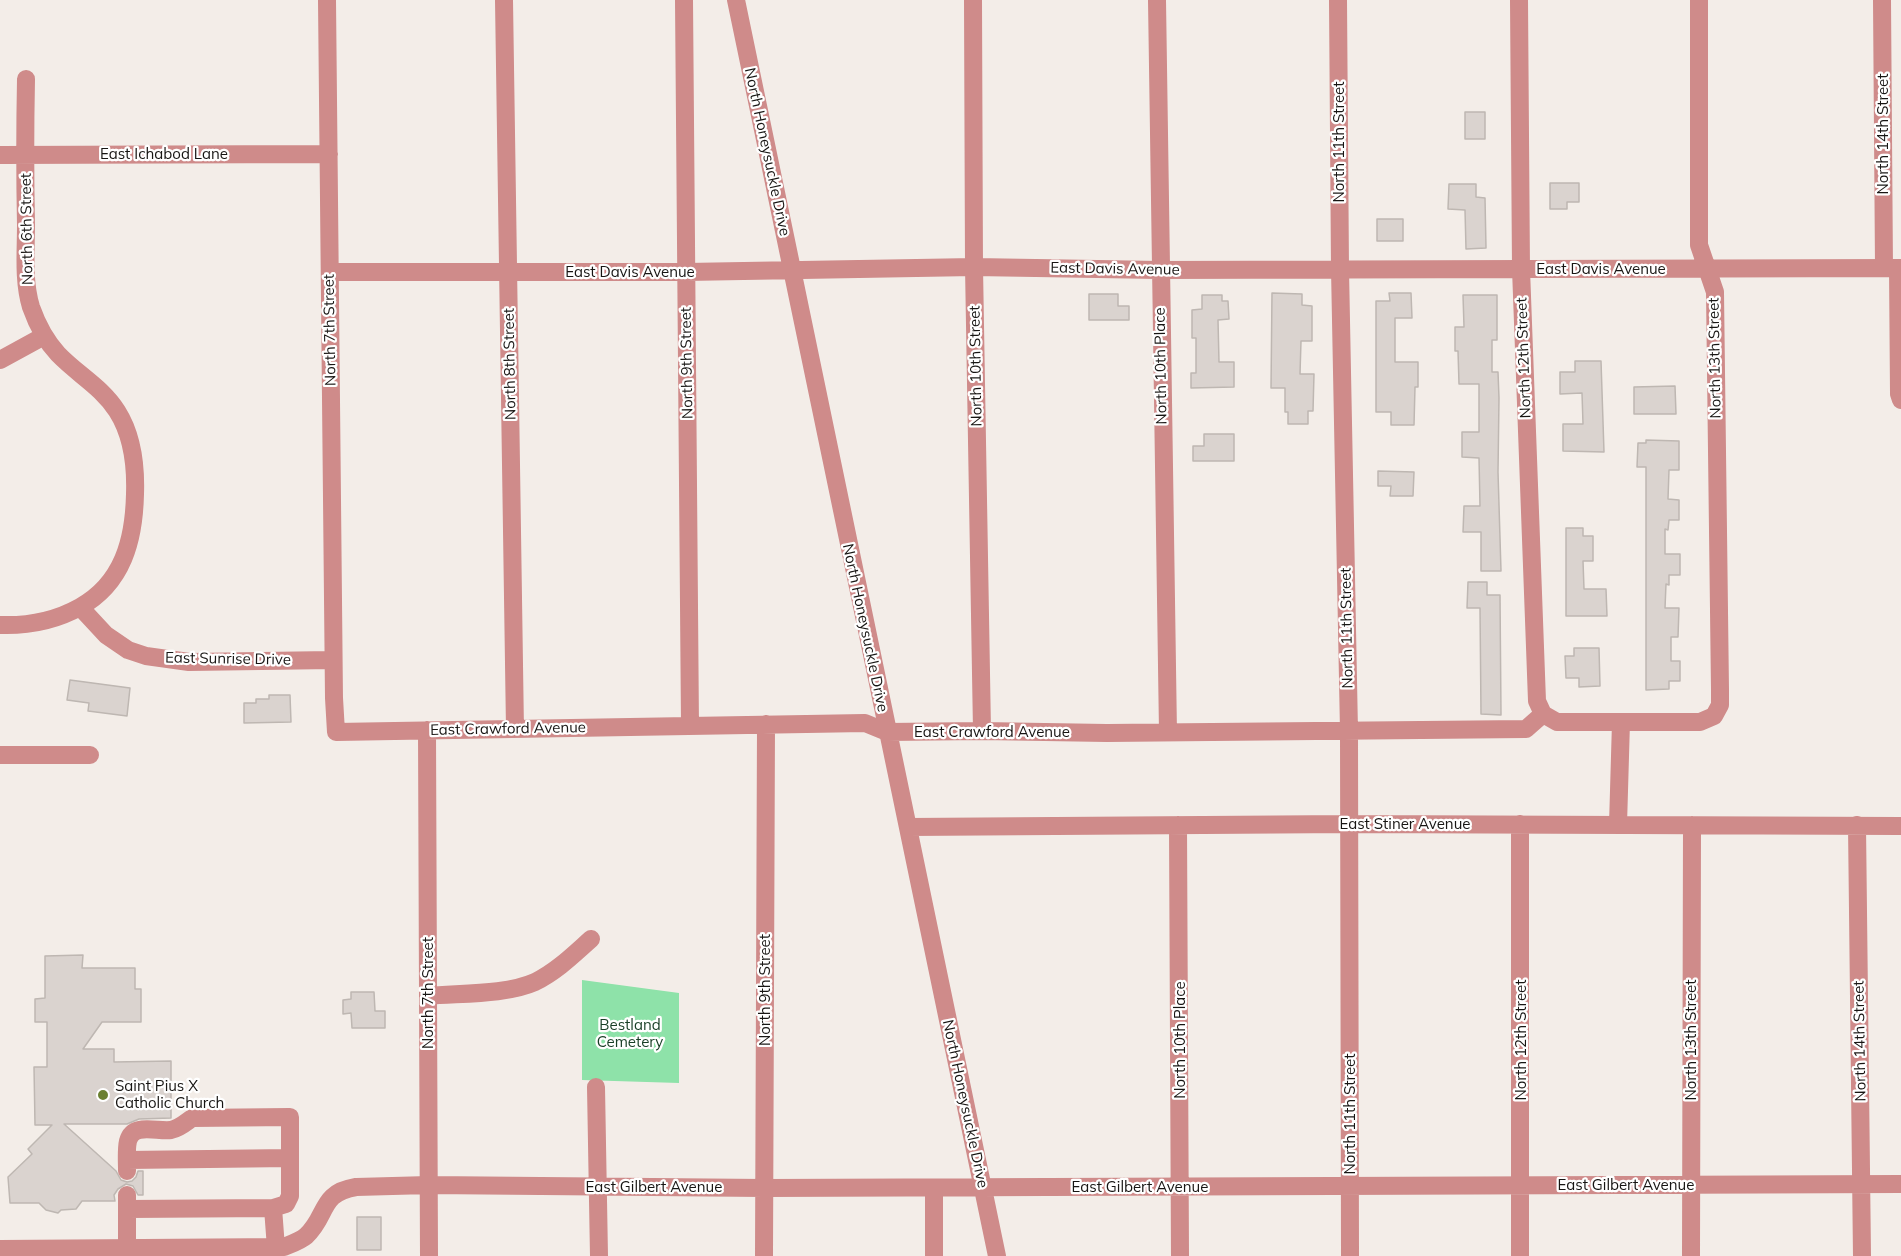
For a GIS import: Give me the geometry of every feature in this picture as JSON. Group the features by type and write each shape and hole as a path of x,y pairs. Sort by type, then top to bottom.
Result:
{"street":[{"name":"North 7th Street","path":"327,0 333,660"},
{"name":"North 8th Street","path":"504,0 514,729"},
{"name":"North 9th Street","path":"684,0 690,725"},
{"name":"North Honeysuckle Drive","path":"736,0 997,1256"},
{"name":"North 10th Street","path":"973,0 974,267 982,731"},
{"name":"North 10th Place","path":"1157,0 1168,732"},
{"name":"North 11th Street","path":"1338,0 1340,269 1350,824 1350,1256"},
{"name":"North 12th Street","path":"1519,0 1521,269 1537,701 1543,714"},
{"name":"North 13th Street","path":"1621,722 1700,722 1714,716 1720,705 1715,292 1699,245 1700,0"},
{"name":"North 14th Street","path":"1882,0 1901,400"},
{"name":"North 6th Street","path":"26,79 27,283 30,304 44,336 58,353 94,384 116,409 131,441 134,459 134,523 127,551 103,589 93,600 80,607"},
{"name":"East Ichabod Lane","path":"0,155 329,154"},
{"name":"East Davis Avenue","path":"330,272 686,272 974,267 1160,270 1895,268"},
{"path":"0,360 44,336"},
{"path":"0,625 21,626 61,617 80,607"},
{"name":"East Sunrise Drive","path":"80,607 106,635 128,650 146,656 189,662 333,660"},
{"name":"East Crawford Avenue","path":"333,660 336,732 865,723 887,732 1526,729 1543,714"},
{"path":"1543,714 1557,722 1621,722 1618,825"},
{"name":"North 9th Street","path":"764,1256 766,724"},
{"name":"North 7th Street","path":"427,730 429,1256"},
{"path":"0,755 90,755"},
{"name":"East Stiner Avenue","path":"908,826 1350,824 1901,826"},
{"name":"North 12th Street","path":"1520,824 1520,1256"},
{"name":"North 10th Place","path":"1178,825 1180,1256"},
{"name":"North 13th Street","path":"1691,1256 1692,825"},
{"name":"North 14th Street","path":"1857,825 1862,1256"},
{"path":"428,996 507,990 534,982 560,967 591,939"},
{"path":"596,1087 599,1256"},
{"path":"127,1249 127,1202 273,1208 286,1204 290,1196 290,1158 290,1117 192,1118 180,1127 169,1130 135,1131 128,1138 127,1165 290,1158"},
{"name":"East Gilbert Avenue","path":"276,1248 284,1247 306,1236 334,1194 344,1189 380,1186 934,1188 1901,1184"},
{"path":"934,1188 934,1256"},
{"path":"0,1249 92,1252 127,1249 276,1248 273,1208"}],"green space":[{"name":"Bestland Cemetery","path":"582,980 679,993 679,1083 582,1080"}],"building":[{"path":"1465,112 1485,112 1485,139 1465,139"},
{"path":"1550,183 1579,183 1579,202 1567,202 1567,209 1550,209"},
{"path":"1449,184 1476,184 1476,197 1485,198 1486,248 1466,249 1465,210 1448,209"},
{"path":"1377,219 1403,219 1403,241 1377,241"},
{"path":"1272,293 1302,294 1302,305 1312,306 1312,341 1301,341 1300,374 1314,374 1313,411 1308,411 1308,424 1288,424 1288,412 1285,412 1285,388 1271,388"},
{"path":"1389,293 1411,293 1412,318 1395,318 1395,362 1418,362 1414,425 1391,425 1391,412 1376,412 1376,301 1390,301"},
{"path":"1089,294 1118,294 1118,306 1129,306 1129,320 1089,320"},
{"path":"1202,295 1222,295 1222,301 1228,301 1229,319 1218,320 1219,362 1234,362 1234,387 1191,388 1191,373 1196,373 1196,338 1192,338 1192,310 1202,309"},
{"path":"1463,295 1497,295 1497,340 1492,340 1492,372 1498,372 1501,571 1481,571 1481,532 1463,532 1464,506 1480,506 1479,458 1462,457 1462,432 1479,432 1479,384 1459,384 1458,351 1455,351 1455,327 1464,327"},
{"path":"1575,361 1601,361 1604,452 1563,451 1563,424 1583,424 1582,393 1560,394 1560,372 1575,372"},
{"path":"1675,386 1676,414 1634,414 1634,387"},
{"path":"1204,434 1234,434 1234,461 1193,461 1193,446 1204,446"},
{"path":"1646,440 1679,441 1679,470 1669,470 1668,499 1679,500 1679,520 1669,520 1668,530 1665,529 1665,554 1680,554 1680,575 1669,575 1669,585 1666,584 1665,608 1679,608 1678,637 1671,637 1671,661 1680,661 1680,681 1669,681 1669,689 1646,690 1646,467 1637,467 1638,443 1646,443"},
{"path":"1378,471 1414,472 1413,496 1390,496 1391,486 1378,486"},
{"path":"1566,528 1583,528 1583,536 1593,536 1593,561 1583,561 1584,589 1606,589 1607,616 1566,616"},
{"path":"1468,582 1487,582 1487,595 1500,595 1501,715 1481,714 1480,608 1467,608"},
{"path":"1574,648 1599,648 1600,686 1579,687 1579,678 1566,678 1565,656 1574,656"},
{"path":"70,680 130,688 127,716 88,711 89,703 67,700"},
{"path":"269,695 290,695 291,722 244,723 244,703 256,703 256,699 269,699"},
{"name":"Saint Pius X Catholic Church","path":"83,955 82,968 135,968 135,989 141,989 141,1022 102,1022 83,1049 114,1049 114,1062 171,1061 171,1118 139,1119 127,1124 64,1124 116,1171 121,1180 132,1181 138,1171 143,1171 143,1195 138,1195 133,1186 126,1184 114,1195 115,1201 82,1201 76,1209 61,1210 58,1213 46,1210 39,1203 10,1203 8,1177 32,1154 28,1149 52,1125 35,1125 34,1067 47,1067 47,1022 35,1022 35,999 45,998 45,956"},
{"path":"351,992 374,992 375,1011 385,1011 385,1028 352,1028 351,1013 343,1014 343,1000 351,999"},
{"path":"357,1217 381,1217 381,1250 357,1250"}],"place":[{"name":"Saint Pius X Catholic Church","path":"103,1095"}]}
